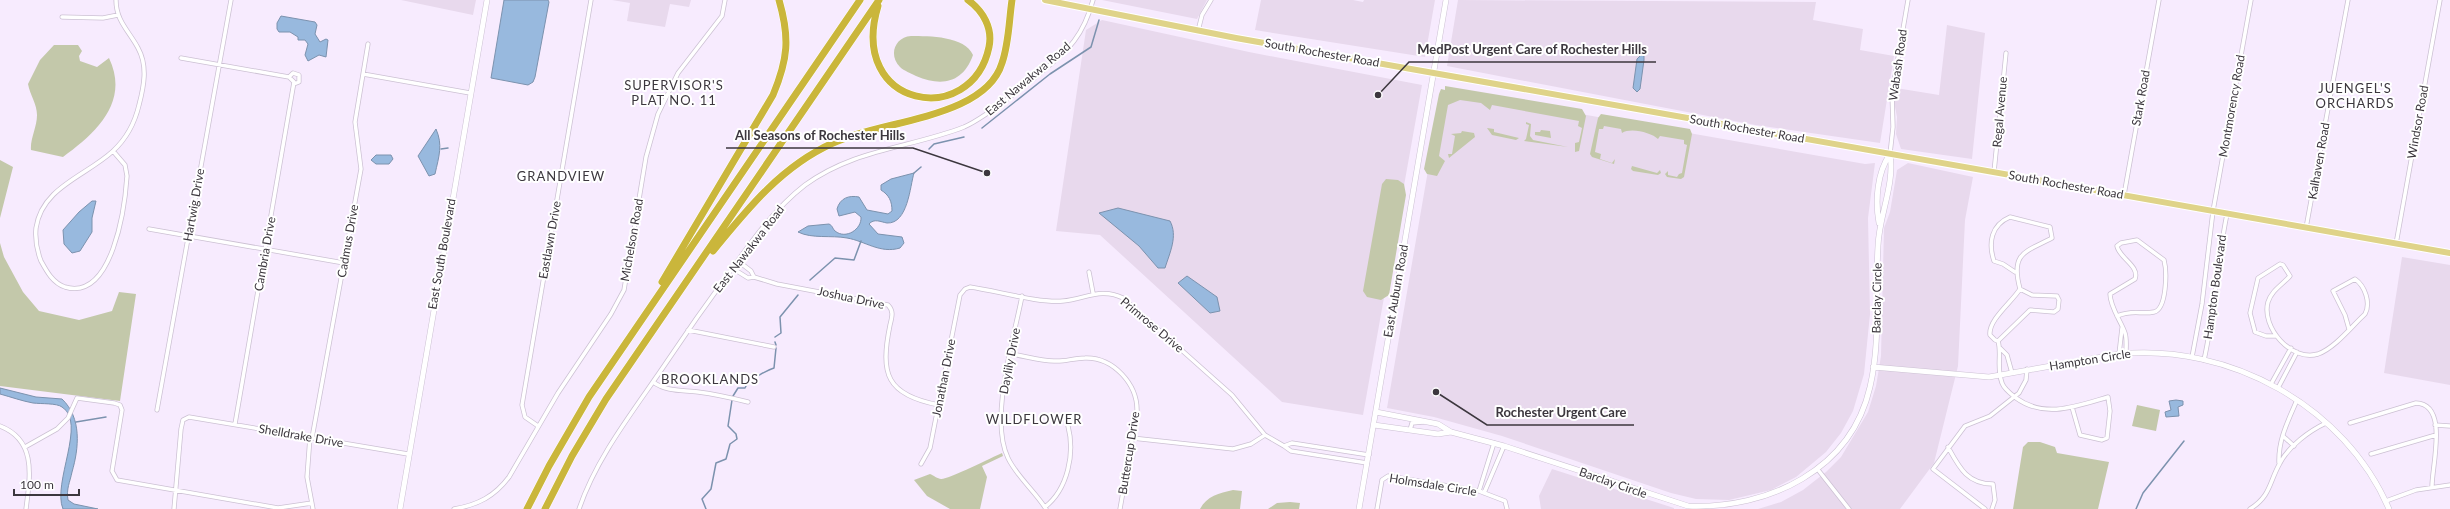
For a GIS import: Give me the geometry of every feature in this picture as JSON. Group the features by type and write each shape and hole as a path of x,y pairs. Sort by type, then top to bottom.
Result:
{"highway":[{"path":"631,335 773,95 782,72 787,41 779,0"},
{"path":"527,509 569,429 631,335 860,0"},
{"path":"880,0 873,24 872,43 877,64 881,72 895,86 904,92 936,97 958,91 967,86 976,78 987,55 990,43 987,22 982,13 968,0"},
{"path":"545,509 572,456 600,410 880,0"},
{"path":"684,286 756,200 778,178 804,158 848,136 952,108 979,95 997,75 1002,63 1012,0"}],"main road":[{"name":"South Rochester Road","path":"1045,0 1091,8 1198,31 2450,253"}],"street":[{"path":"113,151 125,165 127,176 113,250 106,265 92,282 82,287 65,287 51,277 40,258 36,238 40,214 47,201 57,190 113,151 124,138 137,113 145,74 140,53 122,26 118,15 116,0"},
{"name":"Hartwig Drive","path":"157,410 231,0"},
{"name":"East South Boulevard","path":"400,509 408,454 487,0"},
{"name":"Eastlawn Drive","path":"538,426 524,417 522,405 592,0"},
{"name":"Michelson Road","path":"454,509 483,501 501,488 516,467 538,426 624,290 646,157 658,114 681,68 722,16 725,0"},
{"name":"East Nawakwa Road","path":"579,509 610,447 688,330 732,268 772,216 789,199 820,175 869,153 948,132 983,116 1067,49 1083,26 1091,8 1092,0"},
{"path":"1198,31 1202,15 1211,0"},
{"name":"East Auburn Road","path":"1360,509 1446,0"},
{"name":"Wabash Road","path":"1890,154 1893,127 1892,93 1908,0"},
{"name":"Stark Road","path":"2124,195 2159,0"},
{"name":"Montmorency Road","path":"2213,212 2251,0"},
{"name":"Kalhaven Road","path":"2306,228 2348,0"},
{"name":"Windsor Road","path":"2396,244 2440,0"},
{"path":"62,17 103,18 118,15"},
{"name":"Cadmus Drive","path":"313,509 307,472 361,169 355,122 368,44"},
{"name":"Regal Avenue","path":"1994,172 2006,53"},
{"path":"181,58 289,77"},
{"name":"Cambria Drive","path":"235,424 294,84 293,80 289,77 294,73 299,75 299,82 294,84"},
{"path":"363,74 470,93"},
{"name":"Barclay Circle","path":"1879,224 1886,204 1892,166 1890,154"},
{"name":"Barclay Circle","path":"1376,412 1438,424 1451,432 1504,446 1678,506 1712,509 1752,504 1788,491 1819,471 1842,446 1856,425 1867,399 1873,367 1878,315 1879,224 1877,196 1883,165 1890,154"},
{"name":"Hampton Boulevard","path":"2192,357 2202,304 2213,212"},
{"name":"Hampton Boulevard","path":"2204,360 2214,309 2219,254 2227,214"},
{"path":"1998,341 2030,310 2051,312 2058,309 2059,300 2057,296 2032,295 2020,289 2015,272 2019,261 2026,251 2052,238 2050,227 2010,218 1995,229 1991,239 1994,261 2003,264 2015,272"},
{"path":"149,229 344,263"},
{"path":"2117,316 2132,311 2155,312 2159,309 2164,296 2164,260 2137,240 2121,243 2117,246 2119,252 2134,269 2136,276 2133,281 2110,294 2117,316 2126,335 2126,353"},
{"name":"Joshua Drive","path":"738,261 751,271 754,277"},
{"path":"2276,336 2266,336 2255,332 2250,313 2258,278 2282,264 2290,276 2271,295 2267,310 2270,324 2276,336 2297,352 2310,354 2322,352 2349,329 2365,314 2368,306 2366,296 2355,279 2333,291 2345,315 2349,329"},
{"name":"Joshua Drive","path":"732,268 748,278 754,277 778,284 888,305 892,313 885,356 890,378 896,387 909,397 939,405"},
{"path":"1090,272 1093,293"},
{"name":"Primrose Drive","path":"962,291 970,287 1060,301 1093,293 1113,294 1132,304 1237,400 1265,435 1291,451 1367,463"},
{"path":"2012,373 2008,356 2000,348 1998,341 1995,340 1990,334 1991,324 2012,302 2020,289"},
{"name":"Jonathan Drive","path":"921,464 930,448 962,291"},
{"name":"Daylily Drive","path":"1022,296 1000,414 1002,443 1011,464 1046,508"},
{"path":"2119,354 2122,328"},
{"path":"688,330 774,347"},
{"path":"2000,348 1997,360 1999,375 2003,386 2015,397 2030,407 2041,410 2055,410 2108,397 2110,411 2107,438 2102,440 2080,435 2072,407"},
{"path":"2271,384 2290,348"},
{"path":"2278,388 2297,352"},
{"name":"Hampton Circle","path":"1873,367 1974,377 2012,373 2126,353 2154,353 2192,357 2235,368 2278,388 2297,400 2326,423 2365,467 2386,501 2389,509"},
{"name":"Buttercup Drive","path":"1011,354 1053,362 1090,358 1113,368 1130,383 1136,398 1137,412 1120,509"},
{"path":"1985,509 1933,469 1965,426 1990,416 2015,397 2023,387 2028,370"},
{"path":"653,382 671,390 697,392 748,402"},
{"path":"25,447 57,429 68,418 75,400 79,397 114,403 120,405 122,410 112,467 113,477 120,481 278,508 312,503"},
{"path":"2250,509 2269,490 2279,463 2279,453 2283,436 2297,400"},
{"path":"2350,422 2416,403 2423,404 2434,414 2436,435 2432,486"},
{"name":"Shelldrake Drive","path":"176,491 182,424 186,418 194,417 408,454"},
{"path":"1410,430 1412,423 1426,422"},
{"path":"2279,463 2294,446 2326,423"},
{"name":"Barclay Circle","path":"1374,425 1438,434 1451,432"},
{"path":"2435,425 2450,426"},
{"path":"0,426 14,434 25,447 30,473 26,509"},
{"path":"1046,508 1057,496 1065,479 1071,448 1068,426"},
{"path":"1132,438 1233,449 1251,444 1265,435"},
{"path":"2371,454 2436,435"},
{"path":"2283,436 2294,446"},
{"path":"1284,446 1292,443 1369,455"},
{"path":"1479,492 1494,443"},
{"path":"1484,493 1504,446"},
{"path":"1316,455 1318,447"},
{"path":"1948,447 1960,468 1968,476 1979,482 1993,484 1995,500 1992,509"},
{"path":"1819,471 1849,509"},
{"name":"Holmsdale Circle","path":"1377,509 1382,480 1388,476 1484,493 1505,500 1507,509"},
{"path":"2386,501 2432,486 2450,485"},
{"path":"174,509 176,491"}],"shaded area":[{"path":"401,0 476,0 473,15"},
{"path":"612,0 691,0 689,7 670,4 665,27 627,21 630,3"},
{"path":"1102,0 1207,0 1197,19"},
{"path":"1261,0 1353,0 1363,2 1364,0 1435,0 1425,57 1255,30"},
{"path":"1458,0 1816,2 1813,20 1863,29 1860,50 1894,56 1880,143 1755,125 1447,66"},
{"path":"1102,20 1249,52 1422,85 1363,415 1282,402 1100,235 1056,231 1086,30"},
{"path":"1947,25 1985,33 1972,159 1901,149 1896,134 1897,117 1894,102 1896,88 1939,95"},
{"path":"1445,90 1865,164 1875,163 1868,218 1870,314 1864,374 1853,411 1841,433 1826,452 1796,477 1771,490 1729,500 1696,499 1671,493 1502,436 1434,417 1387,408 1431,153"},
{"path":"1908,163 1973,177 1965,220 1958,366 1934,463 1900,509 1758,509 1781,502 1803,490 1826,472 1841,457 1868,412 1876,386 1881,356 1884,228 1890,212 1897,170"},
{"path":"2402,257 2450,265 2450,385 2384,373"},
{"path":"1552,469 1674,509 1541,509 1539,496"}],"green space":[{"path":"905,37 946,38 962,44 969,49 973,55 964,72 950,80 943,82 934,81 916,76 900,67 894,57 897,43"},
{"path":"54,45 78,45 82,51 79,56 80,61 97,67 109,58 114,74 115,89 112,102 106,115 98,127 87,138 63,157 31,150 37,115 36,107 28,84 40,60"},
{"path":"1445,86 1582,109 1586,116 1579,151 1575,152 1575,143 1579,142 1582,128 1578,126 1579,121 1492,105 1490,110 1481,103 1460,100 1448,105 1439,156 1445,161 1437,176 1427,174 1424,169 1439,94 1441,89 1445,90"},
{"path":"1601,114 1690,129 1692,134 1684,177 1681,179 1667,177 1665,174 1668,171 1668,175 1677,177 1682,173 1687,145 1684,144 1684,140 1660,136 1658,139 1646,133 1636,131 1626,131 1622,133 1621,129 1604,126 1603,129 1599,129 1595,152 1601,154 1600,159 1612,163 1615,159 1614,164 1592,157 1590,154 1598,118"},
{"path":"1526,122 1531,124 1530,136 1533,140 1568,147 1524,141 1526,139 1529,125 1526,124"},
{"path":"1487,128 1494,129 1494,132 1519,138 1516,140 1492,135"},
{"path":"1541,130 1550,131 1551,138 1535,135 1535,132 1540,132"},
{"path":"1462,131 1474,133 1475,137 1449,158 1448,154 1452,154 1455,136 1451,134 1461,133"},
{"path":"0,160 13,167 0,218"},
{"path":"1632,166 1657,173 1660,170 1661,173 1658,175 1633,171 1631,169"},
{"path":"1386,179 1398,180 1404,184 1406,195 1389,295 1381,300 1367,297 1363,291 1382,184"},
{"path":"0,243 4,257 23,292 39,311 79,320 112,311 119,292 136,294 120,401 0,386"},
{"path":"2137,405 2160,410 2156,431 2132,426"},
{"path":"2028,442 2040,442 2055,447 2057,453 2109,462 2098,509 2013,509 2023,447"},
{"path":"1002,453 1003,456 982,466 987,477 980,509 950,509 927,496 914,480 930,474 940,479 945,478"},
{"path":"1233,490 1242,491 1240,509 1200,509 1210,498"},
{"path":"1277,503 1300,503 1299,509 1268,509"}],"water":[{"path":"504,0 548,0 549,2 535,77 533,82 528,85 491,78"},
{"path":"281,16 315,22 317,25 315,34 320,42 326,39 328,40 326,57 319,55 308,61 305,55 308,44 305,40 298,40 298,37 290,32 279,32 277,29 277,23"},
{"path":"1641,55 1644,56 1644,60 1640,89 1637,92 1633,88 1637,59"},
{"path":"436,129 440,146 439,156 435,174 429,176 418,156"},
{"path":"376,155 391,155 393,159 389,164 376,164 371,160"},
{"path":"914,173 907,203 900,217 894,222 887,223 873,221 869,224 878,234 902,237 904,243 900,248 879,248 847,238 815,236 798,232 808,226 829,224 839,233 848,234 852,232 859,226 861,217 855,212 839,216 837,209 840,202 845,198 852,196 859,197 867,210 888,214 892,211 890,199 881,190 881,185 891,179"},
{"path":"92,201 96,201 92,218 92,232 80,251 72,253 64,244 63,230 79,212"},
{"path":"1118,208 1170,221 1173,238 1165,268 1158,268 1139,246 1099,213"},
{"path":"1187,276 1217,297 1220,311 1210,313 1178,283"},
{"path":"0,388 36,397 62,399 73,415 77,434 76,453 68,489 68,500 74,504 98,509 63,509 61,498 62,484 71,426 69,415 60,406 53,404 33,403 0,394"},
{"path":"2169,401 2183,401 2183,405 2178,407 2179,416 2166,417 2165,412 2171,410"}],"waterway":[{"path":"982,128 1050,74 1091,47 1099,20"},
{"path":"929,149 934,144 964,137"},
{"path":"441,149 448,148"},
{"path":"914,173 921,167"},
{"path":"810,280 835,258 854,260 861,241"},
{"path":"775,337 781,333 780,317 798,295"},
{"path":"733,396 738,388 745,388 749,380 774,368 776,348"},
{"path":"706,509 702,499 711,489 716,463 726,459 730,444 737,439 736,434 728,426 732,400"},
{"path":"76,422 106,417"},
{"path":"2136,509 2143,493 2184,441"}],"place":[{"name":"MedPost Urgent Care of Rochester Hills","path":"1378,95"},
{"name":"All Seasons of Rochester Hills","path":"987,173"},
{"name":"Rochester Urgent Care","path":"1436,392"}],"district":[{"name":"SUPERVISOR'S PLAT NO. 11","path":"674,92"},
{"name":"JUENGEL'S ORCHARDS","path":"2355,96"},
{"name":"GRANDVIEW","path":"561,176"},
{"name":"BROOKLANDS","path":"710,379"},
{"name":"WILDFLOWER","path":"1034,419"}]}
